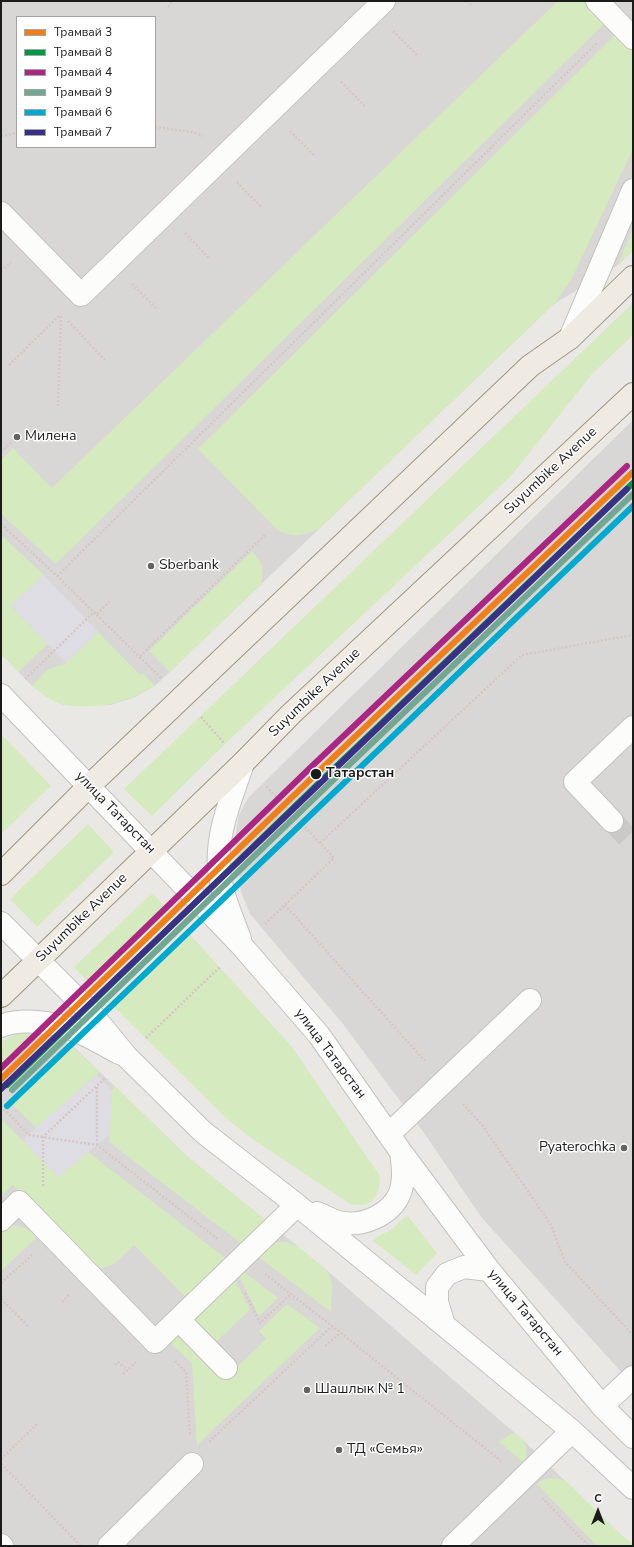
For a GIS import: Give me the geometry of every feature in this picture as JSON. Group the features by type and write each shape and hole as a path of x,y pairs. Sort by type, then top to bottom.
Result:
{"main road":[{"path":"1,874 89,786 530,366 570,338 633,277"},
{"name":"Suyumbike Avenue","path":"1,996 243,763 291,714 633,394"}],"street":[{"path":"597,1 633,38"},
{"path":"1,213 81,295 379,6"},
{"path":"570,338 633,190"},
{"name":"улица Татарстан","path":"1,695 242,946 319,1035 402,1152 489,1270 602,1406 633,1436"},
{"path":"612,821 575,782 633,727"},
{"path":"242,946 222,887 219,869 221,831 243,763"},
{"path":"1,923 91,1013 127,1057 203,1132 297,1205 444,1325 572,1431 633,1488"},
{"path":"389,1134 530,1000"},
{"path":"1,1026 8,1023 35,1021 74,1030 127,1057"},
{"path":"297,1205 342,1223 364,1222 387,1211 399,1195 404,1175 402,1152"},
{"path":"1,1220 18,1202 156,1342 297,1205"},
{"path":"444,1325 437,1302 437,1287 447,1274 464,1266 489,1270"},
{"path":"179,1320 226,1368"},
{"path":"602,1406 633,1377"},
{"path":"453,1546 572,1431"},
{"path":"109,1546 192,1461"}],"path":[{"path":"168,7 173,1"},
{"path":"467,1 471,5"},
{"path":"379,6 418,56"},
{"path":"57,576 618,22"},
{"path":"321,62 366,108"},
{"path":"271,111 315,156"},
{"path":"156,127 192,132 226,155 262,208"},
{"path":"1,136 16,133"},
{"path":"166,213 210,259"},
{"path":"113,264 157,310"},
{"path":"9,366 81,295"},
{"path":"61,314 105,360"},
{"path":"58,406 61,314"},
{"path":"1,452 13,441"},
{"path":"1,524 96,613 162,679"},
{"path":"140,656 264,535"},
{"path":"24,679 109,602"},
{"path":"320,843 522,655 633,635"},
{"path":"201,717 225,744"},
{"path":"262,927 334,858 264,784"},
{"path":"284,905 482,1125 551,1225 564,1262 633,1334"},
{"path":"146,1038 220,967"},
{"path":"43,1193 43,1137 106,1078"},
{"path":"97,1145 98,1085"},
{"path":"1,1106 29,1135 97,1145 332,1326 495,1456"},
{"path":"1,1283 51,1236"},
{"path":"62,1302 71,1294"},
{"path":"260,1323 291,1294"},
{"path":"1,1299 28,1326"},
{"path":"192,1461 332,1326"},
{"path":"325,1346 340,1333"},
{"path":"156,1342 186,1372 192,1461"},
{"path":"114,1365 118,1362 127,1370"},
{"path":"1,1459 38,1423"},
{"path":"1,1464 81,1546"},
{"path":"548,1504 589,1546"}],"shaded area":[{"path":"1,1 633,1 633,250 618,265 554,304 155,686 135,697 111,705 87,706 64,705 46,696 32,686 1,654"},
{"path":"633,420 633,1385 482,1218 424,1133 343,1024 250,914 241,892 235,837 239,815 248,798"},
{"path":"198,449 275,528 233,570 155,490"},
{"path":"44,575 98,632 66,663 11,606"},
{"path":"17,1034 40,1034 56,1037 74,1047 188,1157 323,1267 524,1441 622,1536 633,1544 633,1546 1,1546 1,1042"},
{"path":"96,1075 112,1090 109,1135 58,1177 22,1140"},
{"path":"134,1245 199,1311 155,1354 91,1288"}],"green space":[{"path":"558,1 586,1 606,22 56,564 1,514 1,460 13,448 52,488"},
{"path":"617,33 633,50 633,149 571,280 554,304 319,529 302,535 291,535 275,528 198,449"},
{"path":"633,228 633,250 618,265"},
{"path":"633,303 633,335 592,374 511,476 225,744 152,816 124,789"},
{"path":"1,535 44,575 11,606 48,644 18,672 1,654"},
{"path":"252,551 262,566 263,574 261,584 170,672 149,651"},
{"path":"98,632 140,675 143,673 155,686 118,702 100,706 69,706 55,702 32,686 47,670 66,663"},
{"path":"1,734 51,786 1,834"},
{"path":"88,824 114,852 37,927 10,899"},
{"path":"152,893 169,911 91,985 74,967"},
{"path":"186,930 292,1047 380,1176 378,1190 374,1199 370,1202 358,1205 350,1204 251,1138 227,1119 111,1004"},
{"path":"17,1034 40,1034 1,1072 1,1042"},
{"path":"68,1043 100,1072 36,1128 9,1101"},
{"path":"115,1086 188,1157 267,1221 242,1244 109,1142 112,1090"},
{"path":"1,1119 58,1176 88,1152 228,1260 187,1299 134,1245 108,1267 95,1267 88,1263 13,1185 1,1196"},
{"path":"407,1215 437,1253 416,1275 372,1240 392,1229"},
{"path":"12,1225 26,1228 37,1237 1,1271 1,1233"},
{"path":"282,1242 298,1246 328,1272 332,1284 331,1312 256,1255 272,1243"},
{"path":"241,1270 278,1298 259,1316 238,1274"},
{"path":"234,1278 250,1310 215,1343 238,1366 266,1339 259,1331 287,1304 320,1328 197,1445 192,1364 169,1341"},
{"path":"514,1434 522,1439 526,1446 527,1455 525,1464 499,1442 509,1435"},
{"path":"551,1478 560,1479 567,1482 622,1536 633,1544 633,1546 597,1546 537,1484 543,1480"}],"tunnel":[{"path":"612,821 633,843"}],"tram line":[{"name":"4","path":"1,1068 310,768 627,466"},
{"name":"3","path":"1,1079 316,774 633,472"},
{"name":"8","path":"7,1085 322,780 633,483"},
{"name":"7","path":"1,1089 627,489"},
{"name":"9","path":"12,1090 327,786 633,494"},
{"name":"6","path":"7,1106 633,506"}],"place":[{"name":"Милена","path":"17,437"},
{"name":"Sberbank","path":"151,566"},
{"name":"Татарстан","path":"316,774"},
{"name":"Pyaterochka","path":"624,1148"},
{"name":"Шашлык № 1","path":"307,1390"},
{"name":"ТД «Семья»","path":"339,1450"}]}
